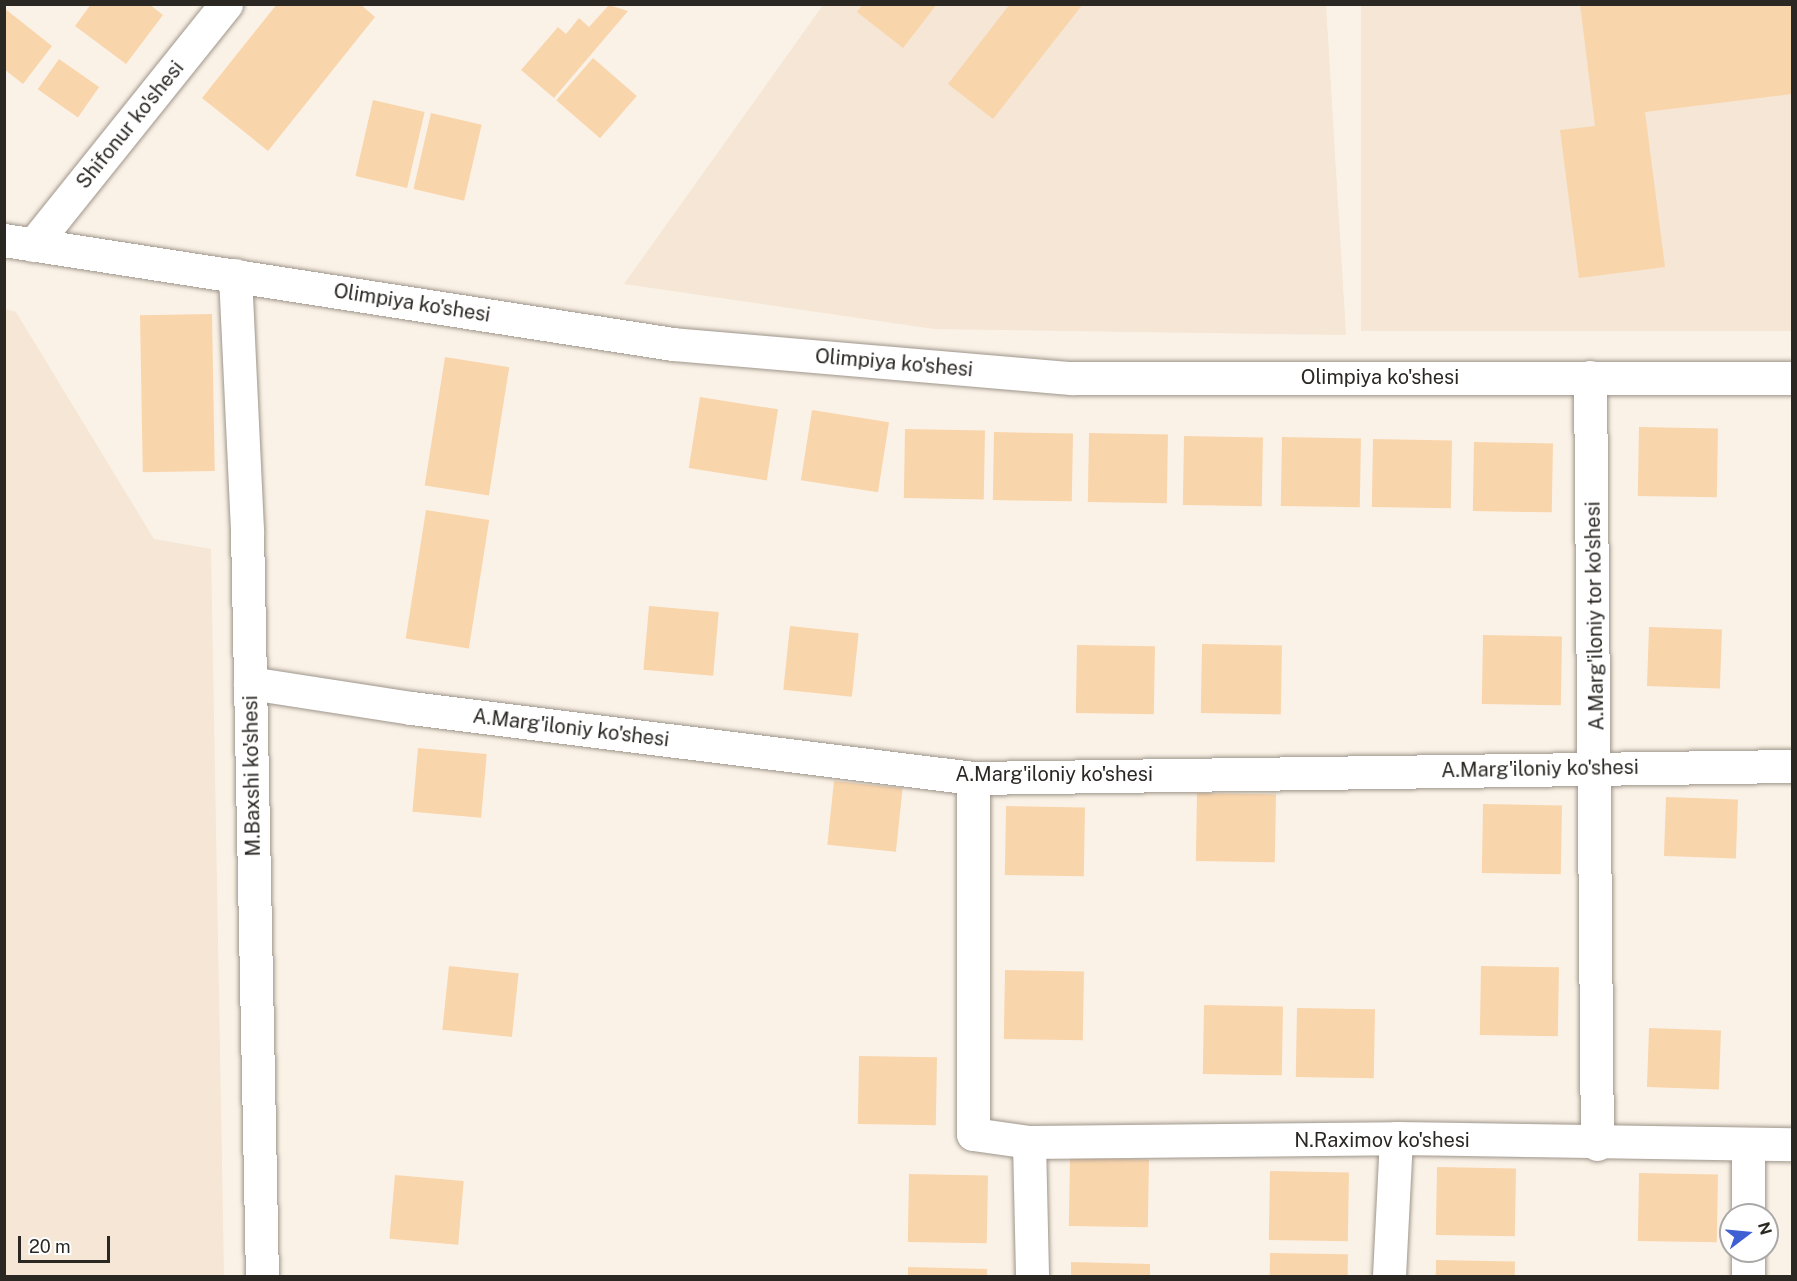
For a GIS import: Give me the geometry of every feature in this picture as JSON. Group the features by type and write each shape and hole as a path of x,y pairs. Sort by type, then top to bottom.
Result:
{"street":[{"name":"Shifonur ko'shesi","path":"19,243 226,4"},
{"name":"Olimpiya ko'shesi","path":"19,243 673,344 1072,378 1792,378"},
{"name":"M.Baxshi ko'shesi","path":"235,275 250,683 262,1276"},
{"name":"A.Marg'iloniy tor ko'shesi","path":"1590,377 1597,767 1597,1144"},
{"name":"A.Marg'iloniy ko'shesi","path":"250,683 411,708 973,778 1597,767 1792,766"},
{"name":"N.Raximov ko'shesi","path":"973,778 973,1134 1029,1142 1396,1138 1597,1144 1792,1144"},
{"path":"1389,1276 1396,1138"},
{"path":"1029,1142 1032,1276"},
{"path":"1748,1144 1748,1203"}],"shaded area":[{"path":"823,5 1326,5 1346,335 934,329 624,284"},
{"path":"1361,5 1792,5 1792,331 1361,331"},
{"path":"5,309 16,312 154,539 211,549 224,1276 5,1276"}],"building":[{"path":"91,4 149,4 163,15 126,64 75,26"},
{"path":"277,4 360,4 375,17 268,151 202,98"},
{"path":"863,4 937,4 903,48 857,12"},
{"path":"1010,4 1083,4 993,119 948,84"},
{"path":"1580,4 1792,4 1792,94 1645,112 1665,267 1579,278 1560,130 1595,126"},
{"path":"609,5 628,11 554,98 521,70 558,27 566,34 579,18 589,27"},
{"path":"4,8 52,46 23,84 4,69"},
{"path":"593,58 637,96 600,138 556,100"},
{"path":"59,59 99,87 78,117 38,89"},
{"path":"373,100 425,112 407,188 355,176"},
{"path":"431,113 482,125 464,201 413,189"},
{"path":"212,314 215,471 143,472 140,315"},
{"path":"445,357 509,367 489,496 425,485"},
{"path":"700,397 778,409 767,480 689,468"},
{"path":"812,410 889,422 878,492 801,480"},
{"path":"1639,427 1718,428 1717,497 1638,496"},
{"path":"905,429 985,430 984,499 904,498"},
{"path":"994,432 1073,433 1072,501 993,500"},
{"path":"1089,433 1168,434 1167,503 1088,502"},
{"path":"1184,436 1263,437 1262,506 1183,505"},
{"path":"1282,437 1361,438 1360,507 1281,506"},
{"path":"1373,439 1452,440 1451,508 1372,507"},
{"path":"1474,442 1553,443 1552,512 1473,511"},
{"path":"426,510 489,520 469,648 406,638"},
{"path":"649,606 719,612 713,676 643,670"},
{"path":"790,626 859,633 852,697 783,690"},
{"path":"1649,627 1722,630 1720,689 1647,686"},
{"path":"1483,635 1562,636 1561,705 1482,704"},
{"path":"1202,644 1282,645 1281,714 1201,713"},
{"path":"1077,645 1155,646 1154,714 1076,713"},
{"path":"418,748 487,754 481,818 412,812"},
{"path":"834,781 903,788 896,852 827,845"},
{"path":"1197,793 1276,794 1275,862 1196,861"},
{"path":"1666,797 1738,800 1736,858 1664,856"},
{"path":"1483,804 1562,805 1561,874 1482,873"},
{"path":"1006,806 1085,807 1084,876 1005,875"},
{"path":"449,966 519,973 512,1037 442,1030"},
{"path":"1481,966 1559,967 1558,1036 1480,1035"},
{"path":"1005,970 1084,971 1083,1040 1004,1039"},
{"path":"1204,1005 1283,1006 1282,1075 1203,1074"},
{"path":"1297,1008 1375,1009 1374,1078 1296,1077"},
{"path":"1649,1028 1721,1031 1719,1089 1647,1087"},
{"path":"859,1056 937,1057 936,1125 858,1124"},
{"path":"1070,1158 1149,1159 1148,1227 1069,1226"},
{"path":"1437,1167 1516,1168 1515,1236 1436,1235"},
{"path":"1270,1171 1349,1172 1348,1241 1269,1240"},
{"path":"1639,1173 1718,1174 1717,1242 1638,1241"},
{"path":"909,1174 988,1175 987,1243 908,1242"},
{"path":"395,1175 464,1181 458,1245 389,1239"},
{"path":"1270,1253 1348,1254 1348,1276 1270,1276"},
{"path":"1436,1260 1515,1261 1515,1276 1436,1276"},
{"path":"1071,1262 1150,1264 1150,1276 1071,1276"},
{"path":"908,1267 987,1269 987,1276 908,1276"}]}
